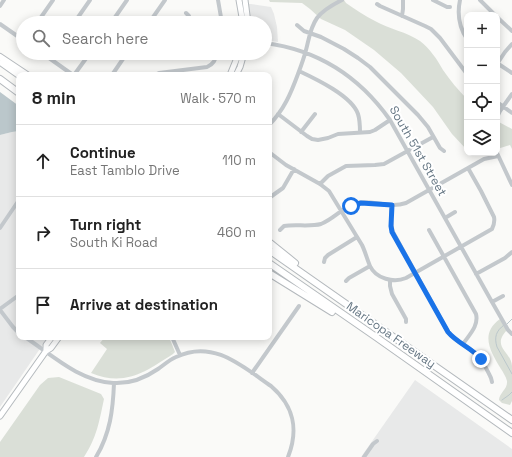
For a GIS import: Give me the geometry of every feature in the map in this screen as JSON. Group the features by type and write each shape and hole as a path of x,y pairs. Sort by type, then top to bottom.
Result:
{"highway":[{"path":"0,57 22,72"},
{"path":"0,62 16,73"},
{"path":"0,75 16,86"},
{"path":"0,79 16,91"},
{"path":"272,245 309,274 351,303 356,310"},
{"name":"Maricopa Freeway","path":"272,252 512,420"},
{"name":"Maricopa Freeway","path":"272,266 512,433"},
{"path":"272,275 352,325 376,337"},
{"path":"466,400 476,411 512,438"}],"main road":[{"path":"239,0 242,16"},
{"path":"245,0 247,16"},
{"path":"231,72 236,60"},
{"path":"238,72 242,60"},
{"path":"46,351 46,345 50,340"},
{"path":"0,416 46,351 51,348 57,340"}],"street":[{"path":"0,6 4,0"},
{"path":"42,16 53,0"},
{"path":"79,16 90,0"},
{"path":"116,16 127,0"},
{"path":"153,16 165,0"},
{"path":"218,0 221,16"},
{"path":"272,121 289,97 299,72 315,21 327,8 342,0"},
{"path":"402,16 403,0"},
{"path":"433,0 450,7"},
{"path":"460,0 458,12 461,28 464,34"},
{"path":"480,0 492,12"},
{"path":"377,4 425,26 436,33 464,70"},
{"path":"186,13 189,16"},
{"path":"500,20 512,31"},
{"path":"0,24 16,35"},
{"path":"298,24 304,31 321,37 340,47 370,67 418,116 428,128 440,148 444,151"},
{"name":"South 51st Street","path":"272,44 305,52 334,66 358,83 372,96 390,120 476,274 508,330 512,334"},
{"path":"500,59 512,44"},
{"path":"52,60 70,72"},
{"path":"76,72 85,60"},
{"path":"114,72 122,60"},
{"path":"181,72 207,67 211,65 214,60"},
{"path":"500,65 512,74"},
{"path":"299,72 322,83 350,102 358,114 360,121 360,133"},
{"path":"500,112 512,94"},
{"path":"500,104 512,113"},
{"path":"278,114 301,132 312,139 318,140 338,134 370,132 390,120"},
{"path":"301,132 314,114"},
{"path":"320,184 328,176 346,166 384,164 433,137"},
{"path":"273,156 329,191 366,252 370,266 378,274 390,280 402,280 492,229 495,221 494,217 468,168"},
{"path":"280,230 284,226 320,224 351,206 361,203 400,205 492,156"},
{"path":"498,156 512,185"},
{"path":"272,196 283,188 294,169"},
{"path":"0,228 16,204"},
{"path":"392,205 392,232 448,332 454,339 474,352 481,359 492,382"},
{"path":"445,218 455,212"},
{"path":"429,230 476,314 477,318 474,328 463,344"},
{"path":"324,262 328,255 357,237"},
{"path":"476,274 505,258 512,252"},
{"path":"346,281 370,266"},
{"path":"390,280 391,290 406,318 406,322"},
{"path":"492,302 503,296"},
{"path":"16,297 0,310 16,330"},
{"path":"252,373 299,306"},
{"path":"30,340 84,376 114,383 131,381 147,376 180,355 196,351 212,352 230,358 278,392 284,399 293,421 294,434 288,457"},
{"path":"173,340 180,355"},
{"path":"96,457 105,439 110,423 113,407 114,383"},
{"path":"364,457 373,444 377,441"}],"shaded area":[{"path":"269,0 344,0 346,3 371,19 420,41 433,54 448,77 464,96 464,147 452,134 433,107 401,73 374,50 345,30 321,19 302,3 270,2"},
{"path":"248,4 271,7 277,27 278,42 272,41 272,16 249,16"},
{"path":"0,92 16,104 16,131 0,135"},
{"path":"500,123 512,129 512,149 510,145 500,148"},
{"path":"16,131 16,340 46,340 0,407 0,135"},
{"path":"500,319 507,330 501,341 501,345 509,356 512,366 512,401 510,405 502,403 499,400 507,381 491,350 488,337 494,325"},
{"path":"102,340 170,340 175,352 153,367 134,376 125,378 103,377 91,373 107,349 100,343"},
{"path":"59,377 101,394 104,399 95,436 84,457 0,457 0,442 40,385 48,378"},
{"path":"415,380 512,449 512,457 361,457"}],"waterway":[{"path":"507,324 512,319"},
{"path":"504,325 496,334 496,343 512,374"},
{"path":"502,400 512,392"}],"route":[{"path":"351,206 361,203 392,205 392,232 448,332 454,339 474,352 481,359"}]}
